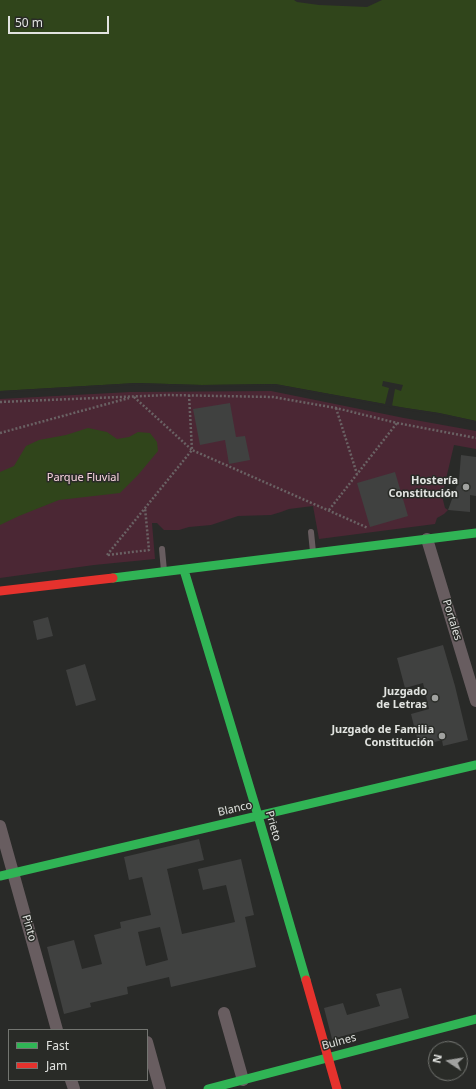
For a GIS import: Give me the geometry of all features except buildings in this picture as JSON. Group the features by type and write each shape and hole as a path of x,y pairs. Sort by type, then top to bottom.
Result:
{"street":[{"path":"0,591 184,570 476,533"},
{"name":"Portales","path":"427,539 476,701"},
{"name":"Prieto","path":"184,570 338,1089"},
{"name":"Blanco","path":"0,876 476,765"},
{"name":"Pinto","path":"0,826 57,1029"},
{"path":"224,1013 242,1080"},
{"name":"Bulnes","path":"208,1089 476,1019"},
{"path":"148,1046 160,1089"}],"lane":[{"path":"312,532 313,553"},
{"path":"162,549 165,572"}],"path":[{"path":"145,508 149,550 107,555 136,520 145,508 192,450 189,395"},
{"path":"0,402 189,395 273,397 336,408 397,423 476,438"},
{"path":"0,433 133,397"},
{"path":"133,397 192,450 368,528"},
{"path":"336,408 357,474"},
{"path":"329,510 397,423"}],"green space":[{"name":"Parque Fluvial","path":"271,391 476,431 476,449 454,445 442,496 445,508 448,510 437,518 435,524 319,539 313,506 289,509 271,515 238,516 211,525 189,527 179,530 164,530 157,523 152,523 155,559 94,565 0,578 0,399 130,392"}],"shaded area":[{"path":"0,0 294,0 297,2 319,5 367,7 382,0 476,0 476,421 275,384 202,385 136,383 0,391"},
{"path":"88,428 107,432 117,439 129,437 138,432 150,433 157,442 158,451 138,475 120,493 59,500 0,525 0,472 14,466 26,446 39,440 66,435"}],"pier":[{"path":"383,381 403,385 401,391 395,389 392,406 439,413 476,421 476,423 275,386 201,387 136,385 0,393 0,391 136,383 202,385 275,384 385,404 389,388 382,386"}],"traffic: fast":[{"path":"113,578 476,533"},
{"path":"184,570 306,980"},
{"path":"0,876 476,765"},
{"path":"208,1089 476,1019"}],"traffic: jam":[{"path":"0,591 113,578"},
{"path":"306,980 337,1089"}],"place":[{"name":"Hostería Constitución","path":"466,487"},
{"name":"Juzgado de Letras","path":"435,698"},
{"name":"Juzgado de Familia Constitución","path":"442,736"}]}
